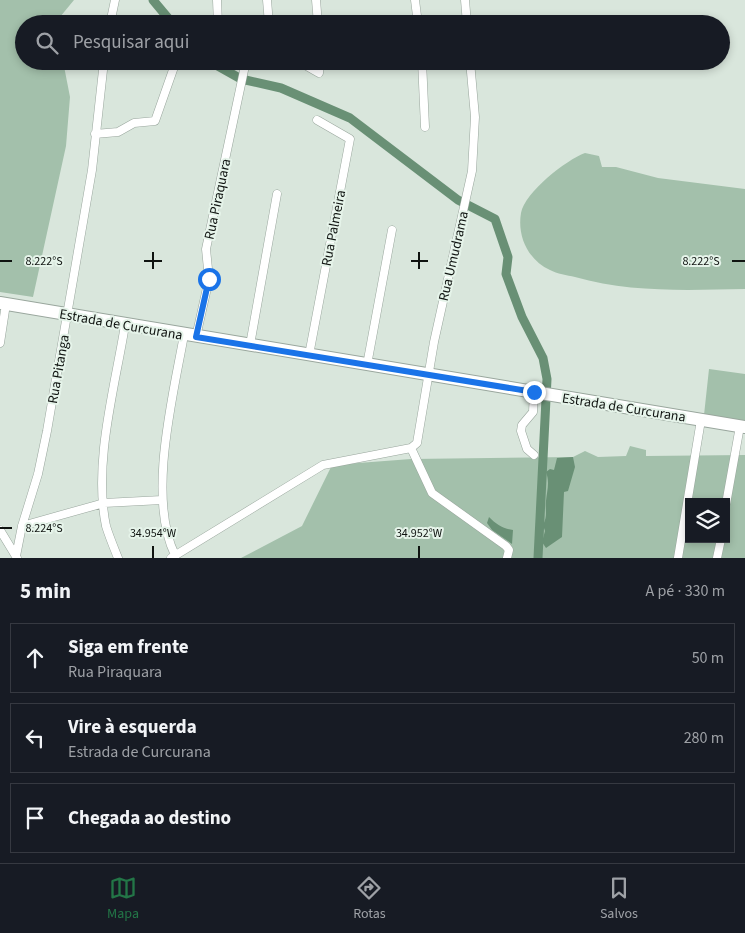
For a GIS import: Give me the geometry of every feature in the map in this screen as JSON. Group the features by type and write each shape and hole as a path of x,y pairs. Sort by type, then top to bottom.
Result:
{"main road":[{"name":"Estrada de Curcurana","path":"3,304 742,426"}],"street":[{"path":"112,15 115,0"},
{"path":"217,0 218,15"},
{"path":"267,0 268,15"},
{"path":"316,0 317,15"},
{"path":"415,0 417,15"},
{"path":"465,0 466,15"},
{"name":"Rua Pitanga","path":"17,557 22,526 40,466 67,315 92,170 103,70"},
{"path":"95,134 118,132 134,123 155,121 173,70"},
{"name":"Rua Piraquara","path":"177,556 165,526 162,500 167,431 190,336 209,279 206,249 243,70"},
{"path":"422,70 425,127"},
{"name":"Rua Umudrama","path":"411,448 417,442 428,374 456,238 468,197 475,143 471,70"},
{"name":"Rua Palmeira","path":"309,355 350,139 317,120"},
{"path":"250,346 277,194"},
{"path":"367,365 392,230"},
{"path":"0,342 3,304"},
{"path":"118,558 107,527 104,503 106,441 125,325"},
{"path":"534,455 527,448 521,431 522,425 533,412 536,392"},
{"path":"678,558 701,420"},
{"path":"727,498 742,426"},
{"path":"177,556 323,465 411,448 432,493 470,518 506,546 509,550 507,558"},
{"path":"22,526 104,503 162,500"},
{"path":"0,530 17,557"},
{"path":"718,558 720,543"}],"shaded area":[{"path":"0,0 74,0 62,15 15,15 15,70 65,70 70,97 66,146 33,297 0,292"},
{"path":"585,153 599,156 602,167 616,167 658,178 745,189 745,289 659,289 617,286 556,272 542,266 530,254 523,239 520,222 524,205 547,178 568,162"},
{"path":"709,369 745,374 745,422 704,415"},
{"path":"630,446 646,450 646,456 745,455 745,558 241,558 302,526 332,465 411,459 573,457 585,451 598,457 626,456"},
{"path":"573,457 575,467 568,491 564,492 562,537 546,548 542,542 545,531 543,525 546,516 548,486 546,472 550,469 554,470 557,458"},
{"path":"489,517 500,526 513,530 512,544 492,530 487,523"}],"waterway":[{"path":"153,0 166,15"},
{"path":"225,70 241,79 281,88 350,118 458,200 495,219 508,257 506,274 522,317 543,358 547,379 538,558"}],"route":[{"path":"209,279 196,337 534,392"}]}
